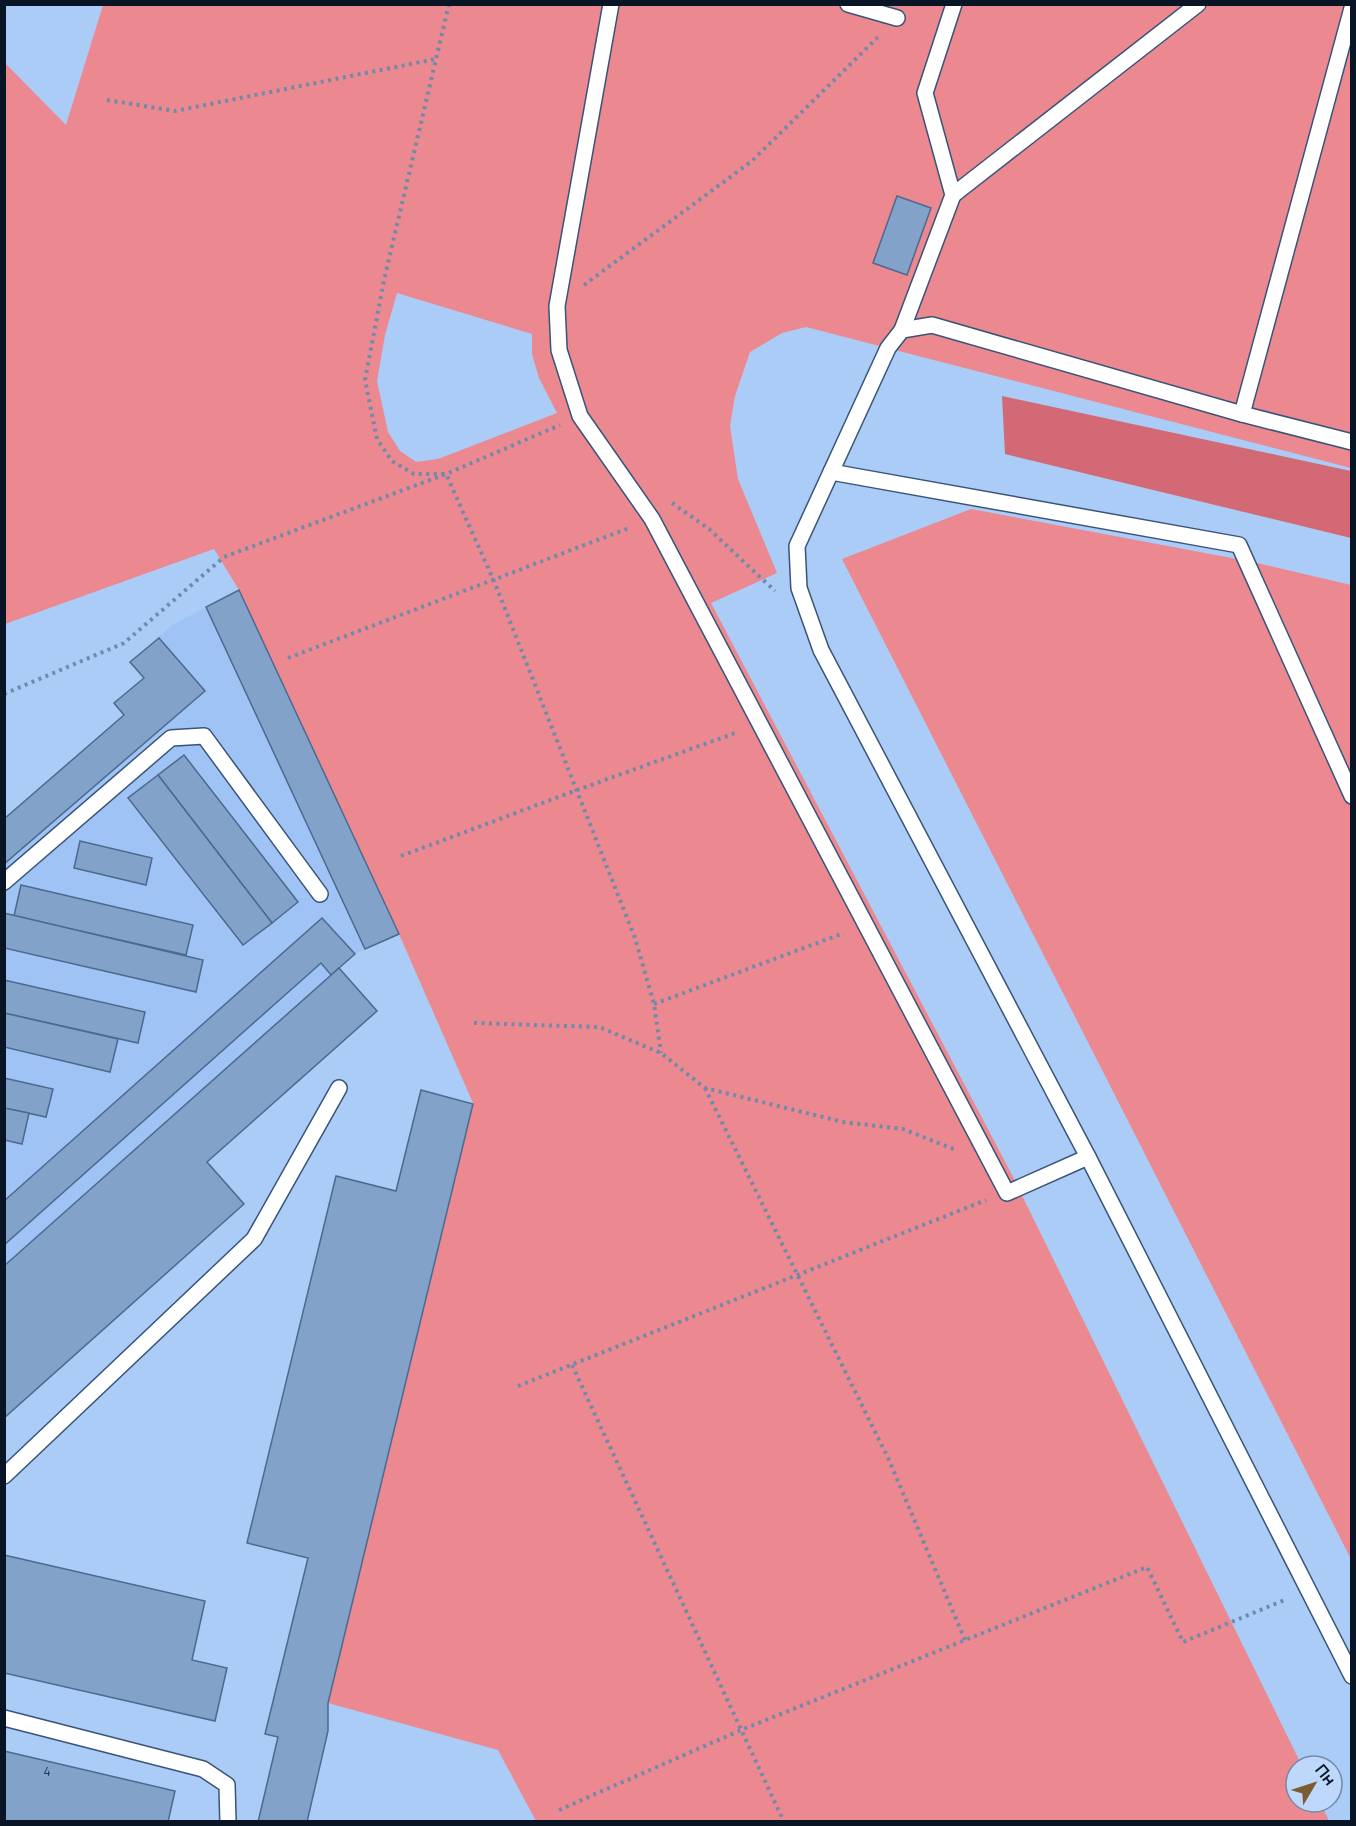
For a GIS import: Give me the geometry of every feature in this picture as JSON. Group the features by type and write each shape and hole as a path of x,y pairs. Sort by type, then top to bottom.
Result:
{"lane":[{"path":"611,4 557,306 559,350 580,416 652,519 1007,1193 1088,1156"},
{"path":"848,4 897,18"},
{"path":"953,195 926,93 954,4"},
{"path":"1198,4 953,195 903,330 888,348 797,546 799,588 821,650 1088,1156 1352,1676"},
{"path":"1242,414 1352,8"},
{"path":"903,330 932,325 1242,414 1352,442"},
{"path":"831,472 1239,544 1352,796"},
{"path":"4,882 171,738 204,736 320,894"},
{"path":"4,1476 254,1239 339,1088"},
{"path":"4,1718 203,1769 227,1785 228,1821"}],"path":[{"path":"446,474 414,474 392,461 377,439 365,380 384,280 449,4"},
{"path":"557,306 752,160 897,18"},
{"path":"107,100 175,111 436,59"},
{"path":"4,694 124,643 224,557 446,474 580,416"},
{"path":"446,474 494,581 635,939 654,1004 661,1053"},
{"path":"665,498 709,529 777,593"},
{"path":"288,658 652,519"},
{"path":"401,856 577,789 761,724"},
{"path":"654,1004 867,925"},
{"path":"474,1023 599,1027 661,1053 705,1089 889,1460 965,1640"},
{"path":"705,1089 843,1122 903,1129 955,1148 961,1156"},
{"path":"518,1386 989,1199 984,1190"},
{"path":"572,1365 784,1821"},
{"path":"559,1810 741,1730 1148,1567 1183,1642 1307,1591"}],"shaded area":[{"path":"103,5 1351,5 1351,468 806,327 782,333 750,352 735,396 730,426 738,479 777,573 711,603 1011,1173 1296,1754 1284,1754 1284,1814 1326,1814 1329,1821 536,1821 498,1750 328,1703 473,1103 399,934 239,590 214,549 5,624 5,63 66,125","holes":["397,293 532,334 532,354 539,378 557,413 438,459 416,462 400,451 388,432 377,381 385,335"]},
{"path":"1002,396 1351,471 1351,538 1005,454"},
{"path":"971,509 1253,562 1351,585 1351,1559 842,559"},
{"path":"239,590 399,934 355,954 5,1266 4,819 124,716 114,703 143,678 130,662 172,625"}],"building":[{"path":"897,196 931,208 907,275 873,263"},
{"path":"239,590 399,934 365,949 206,607"},
{"path":"159,638 205,691 4,864 4,819 124,715 114,703 144,678 130,662"},
{"path":"184,755 298,902 272,923 158,775"},
{"path":"158,775 272,923 243,945 128,798"},
{"path":"80,841 152,858 146,885 74,868"},
{"path":"21,885 193,925 186,955 14,916"},
{"path":"4,913 203,960 196,992 4,948"},
{"path":"322,918 355,954 331,975 321,963 4,1245 4,1201"},
{"path":"339,968 377,1011 207,1162 244,1204 4,1418 4,1266"},
{"path":"4,980 145,1012 138,1043 4,1013"},
{"path":"4,1013 118,1039 110,1072 4,1047"},
{"path":"4,1078 53,1089 46,1117 4,1108"},
{"path":"421,1090 473,1104 328,1703 328,1731 307,1822 258,1822 278,1737 265,1734 308,1558 247,1543 336,1176 396,1191"},
{"path":"4,1108 29,1113 22,1144 4,1140"},
{"path":"4,1555 205,1601 192,1660 227,1668 215,1721 4,1673"},
{"path":"4,1751 175,1791 168,1822 4,1822"}]}
